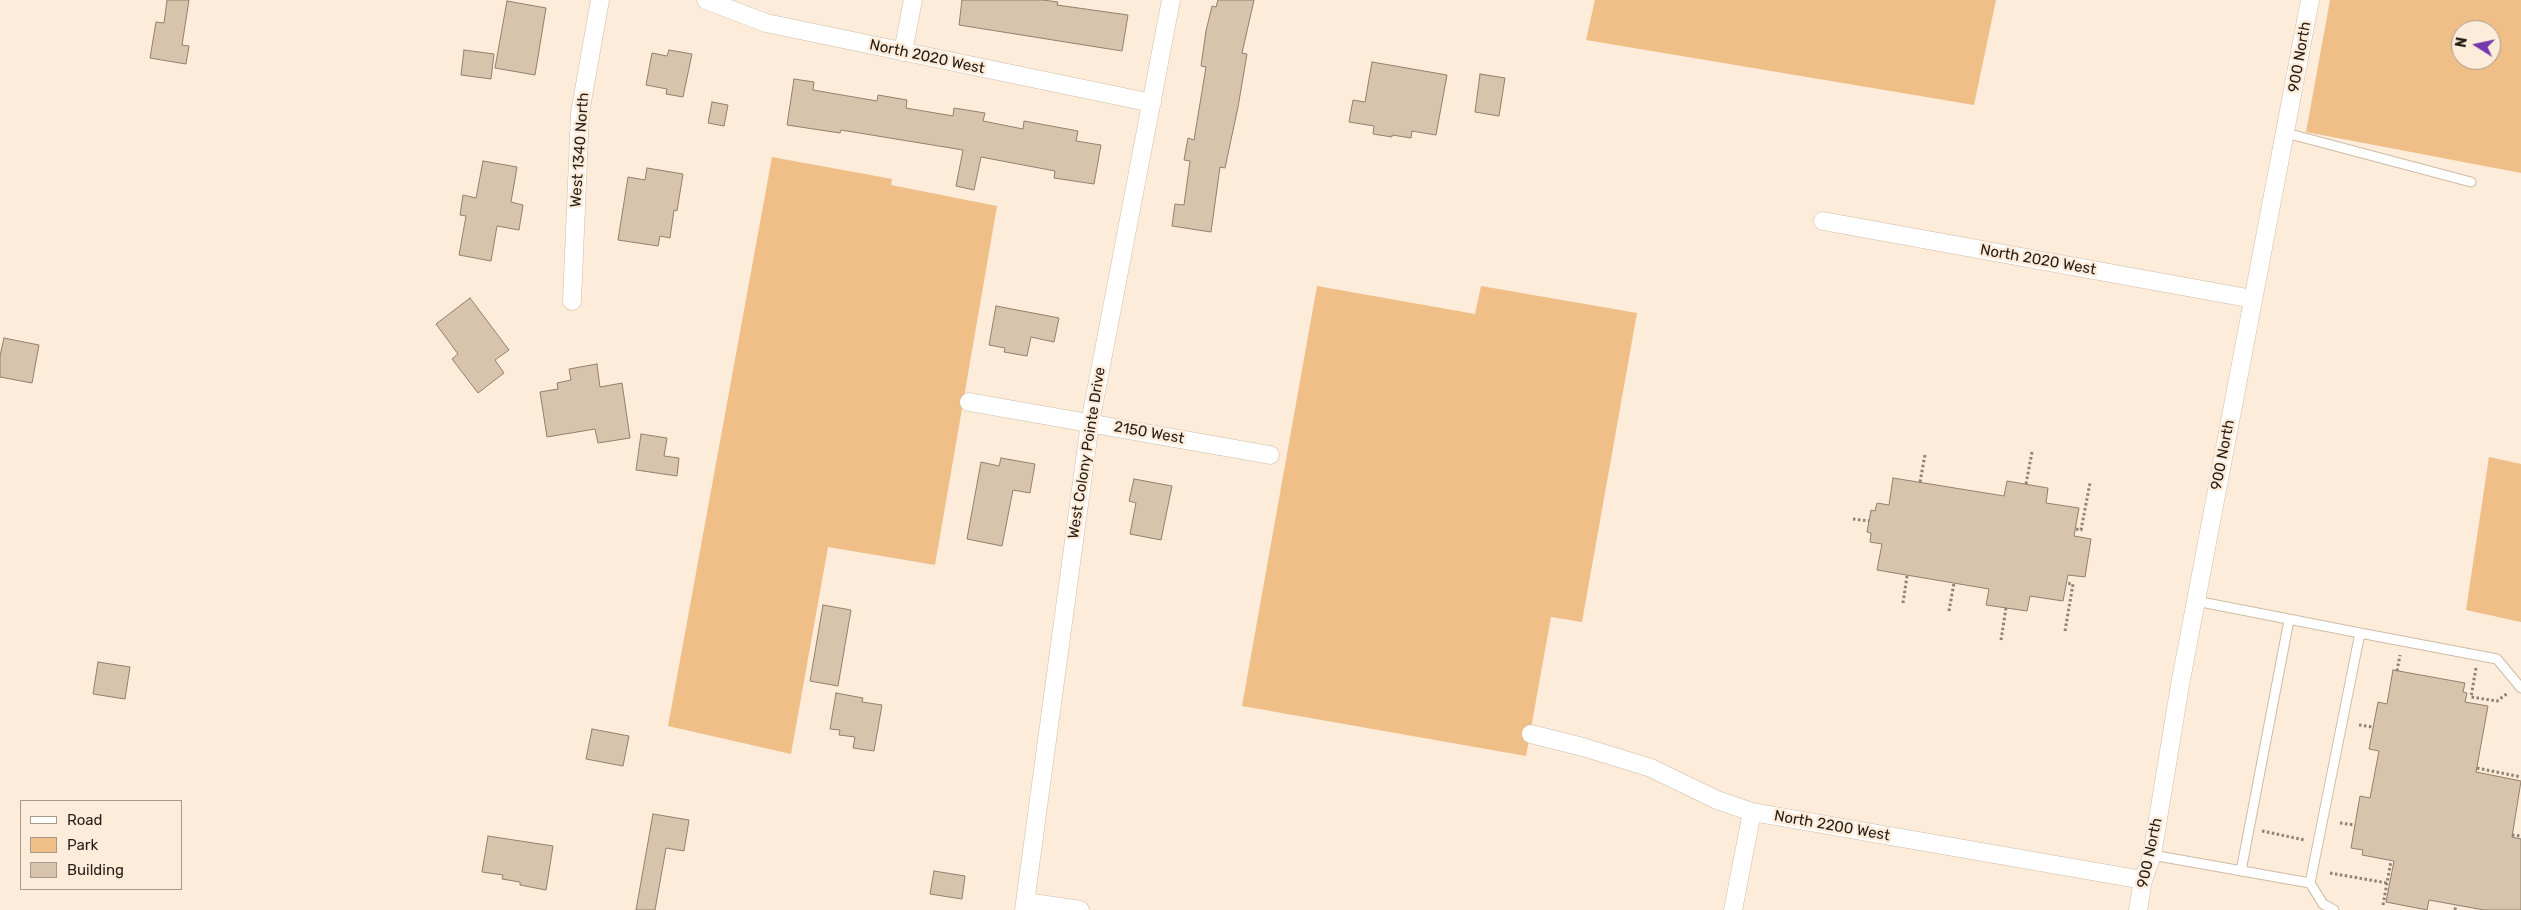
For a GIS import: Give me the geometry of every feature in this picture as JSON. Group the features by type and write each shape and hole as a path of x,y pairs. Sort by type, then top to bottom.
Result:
{"street":[{"name":"West 1340 North","path":"572,301 580,113 600,0"},
{"name":"North 2020 West","path":"706,0 766,23 1152,103"},
{"path":"903,52 913,0"},
{"name":"West Colony Pointe Drive","path":"1025,906 1090,423 1171,0"},
{"name":"900 North","path":"2138,910 2143,880 2152,855 2196,601 2310,0"},
{"name":"North 2020 West","path":"1823,221 2253,299"},
{"name":"2150 West","path":"969,402 1270,455"},
{"name":"North 2200 West","path":"1531,734 1650,768 1718,800 1752,812 2143,880"},
{"path":"1733,910 1752,812"},
{"path":"1025,906 1080,910"}],"lane":[{"path":"2286,133 2471,182"},
{"path":"2196,601 2497,658 2521,688"},
{"path":"2241,871 2289,620"},
{"path":"2334,910 2323,904 2310,883 2360,633"},
{"path":"2152,855 2310,883"}],"path":[{"path":"2026,484 2032,452"},
{"path":"1920,482 1924,455"},
{"path":"2076,529 2081,530 2090,483"},
{"path":"1854,519 1869,521"},
{"path":"1903,603 1908,576"},
{"path":"1949,611 1954,583"},
{"path":"2065,631 2073,584 2066,583"},
{"path":"2001,640 2006,608"},
{"path":"2397,671 2401,652"},
{"path":"2476,668 2471,697 2497,701 2510,692"},
{"path":"2359,725 2373,727"},
{"path":"2477,768 2521,777"},
{"path":"2340,822 2355,825"},
{"path":"2249,829 2318,842"},
{"path":"2512,835 2521,836"},
{"path":"2382,906 2391,860"},
{"path":"2330,873 2387,883"},
{"path":"2455,910 2456,905"}],"green space":[{"path":"1595,0 1996,0 1974,105 1586,40"},
{"path":"2330,0 2521,0 2521,173 2306,132"},
{"path":"772,157 892,179 891,185 997,206 935,565 828,547 791,754 668,726"},
{"path":"1317,286 1475,314 1481,286 1637,313 1582,622 1551,617 1526,756 1242,706"},
{"path":"2489,457 2521,464 2521,622 2466,610"}],"building":[{"path":"167,0 189,0 182,45 189,46 186,64 150,58 156,22 164,23"},
{"path":"962,0 1043,0 1058,2 1057,5 1128,15 1122,51 959,25"},
{"path":"1218,0 1254,0 1242,53 1247,54 1238,107 1225,168 1220,167 1211,232 1172,226 1175,204 1184,205 1190,161 1184,160 1188,138 1194,140 1206,67 1201,66 1206,31 1212,6 1216,7"},
{"path":"507,1 546,8 535,75 495,68"},
{"path":"464,50 494,54 491,79 461,75"},
{"path":"669,50 692,54 683,97 666,94 667,89 646,85 652,53 667,56"},
{"path":"1372,62 1447,75 1436,135 1412,131 1411,138 1392,135 1392,137 1373,134 1374,126 1349,122 1353,100 1365,102"},
{"path":"1480,74 1505,78 1499,116 1475,112"},
{"path":"794,79 814,82 813,90 877,101 878,95 907,100 906,108 953,116 954,108 985,113 983,121 1023,129 1024,121 1078,131 1076,141 1101,145 1094,184 1054,178 1055,171 981,157 974,190 956,186 963,150 841,130 840,133 787,125"},
{"path":"712,102 728,105 724,126 708,123"},
{"path":"483,161 517,167 511,202 523,205 519,230 497,226 491,261 459,255 466,216 460,215 463,195 476,198"},
{"path":"647,168 683,174 677,211 674,210 670,238 660,236 658,246 618,240 628,177 645,180"},
{"path":"470,298 509,350 495,360 504,373 478,393 452,359 458,354 436,324"},
{"path":"996,306 1059,318 1054,342 1031,337 1027,356 1004,352 1005,348 989,345"},
{"path":"4,338 39,345 32,383 0,377 0,356"},
{"path":"597,364 600,387 622,383 630,438 598,443 595,429 547,437 540,392 558,389 557,383 571,380 569,369"},
{"path":"641,434 667,438 664,456 679,458 677,476 636,470"},
{"path":"1001,458 1035,464 1030,493 1013,490 1002,546 967,539 981,462 999,466"},
{"path":"1893,478 2004,496 2007,481 2048,488 2046,503 2079,508 2074,536 2091,539 2085,577 2068,575 2063,601 2030,596 2027,611 1986,605 1989,589 1877,570 1882,544 1870,542 1871,533 1867,532 1871,510 1875,511 1877,503 1889,505"},
{"path":"1134,479 1172,486 1161,540 1130,534 1136,503 1129,501"},
{"path":"823,605 851,610 838,686 810,681"},
{"path":"98,662 130,667 125,699 93,694"},
{"path":"2393,670 2465,683 2463,692 2467,693 2465,702 2488,706 2476,772 2521,781 2512,837 2521,839 2521,910 2484,910 2429,900 2427,910 2386,902 2394,861 2362,855 2363,850 2351,848 2360,796 2370,798 2379,751 2369,749 2378,702 2387,704"},
{"path":"836,693 863,698 862,702 882,705 874,751 853,748 855,737 839,735 840,730 830,729"},
{"path":"592,729 629,736 623,766 586,759"},
{"path":"653,814 689,820 684,851 666,848 655,910 636,910"},
{"path":"488,836 553,846 546,890 502,879 503,875 482,872"},
{"path":"934,871 965,876 962,899 930,894"}]}
